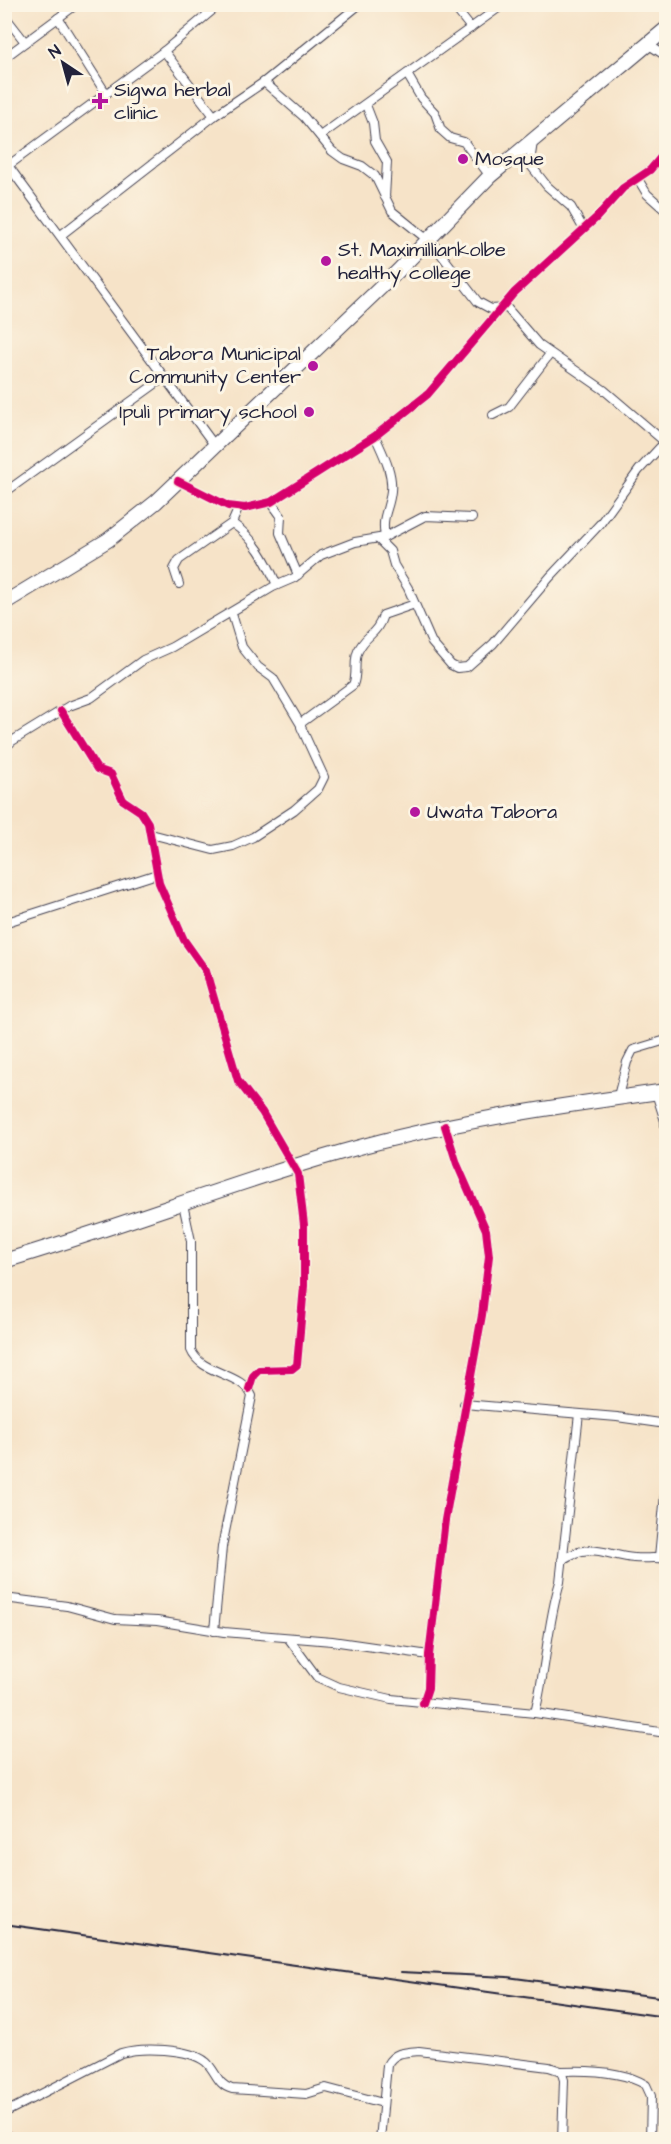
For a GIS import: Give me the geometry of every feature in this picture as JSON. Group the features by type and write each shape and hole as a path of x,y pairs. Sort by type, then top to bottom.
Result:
{"highway":[{"path":"4,603 108,540 178,481 490,176 666,29"},
{"path":"4,1262 294,1166 446,1126 618,1096 661,1092"}],"street":[{"path":"4,58 77,4"},
{"path":"215,446 7,163 164,51 220,4"},
{"path":"61,236 214,116 264,82 360,4"},
{"path":"452,4 471,28"},
{"path":"320,136 504,4"},
{"path":"4,15 25,42"},
{"path":"58,18 105,92"},
{"path":"649,45 666,56"},
{"path":"164,51 214,116"},
{"path":"407,74 418,94 435,113 441,130 450,138 464,142 490,176"},
{"path":"264,82 292,106 338,156 362,166 375,176 392,212 428,239 452,264 478,302 491,309 506,308 538,345 604,390 666,443 639,470 600,524 550,577 493,644 467,667 457,668 448,663 427,634 382,538 382,519 389,502 391,478 375,436"},
{"path":"366,105 373,123 375,141 387,162 385,198"},
{"path":"534,138 530,162 532,167 547,186 571,207 583,228"},
{"path":"178,481 228,506 239,507 271,502 375,436 429,394 501,308 623,188 650,171 666,151"},
{"path":"638,179 647,194 666,211"},
{"path":"493,415 509,406 550,354"},
{"path":"4,493 165,377"},
{"path":"271,502 281,516 280,533 298,575"},
{"path":"179,584 174,568 179,560 232,523 239,507"},
{"path":"4,726 7,745 61,711 88,699 143,660 172,647 298,575 311,560 321,555 355,542 382,538 425,516 472,518"},
{"path":"232,523 248,536 262,553 277,585"},
{"path":"301,725 302,721 353,686 355,660 360,648 379,629 383,615 414,604"},
{"path":"151,834 218,850 253,837 294,810 318,789 324,777 301,725 273,678 258,667 242,647 232,614"},
{"path":"61,711 95,767 111,774 123,800 145,817 151,834 157,874 184,940 206,971 238,1081 262,1112 282,1150 294,1166 302,1195 304,1286 297,1365 292,1370 259,1370 253,1376 249,1389 252,1400 222,1547 214,1631"},
{"path":"4,923 157,874"},
{"path":"618,1096 627,1062 633,1050 666,1040"},
{"path":"661,1092 665,1121 666,1190"},
{"path":"423,1703 428,1688 429,1655 445,1520 464,1404 482,1315 489,1249 486,1230 457,1164 446,1126"},
{"path":"183,1204 191,1240 190,1350 200,1363 249,1389"},
{"path":"464,1404 666,1424"},
{"path":"535,1713 562,1560 579,1414"},
{"path":"562,1560 580,1550 590,1549 626,1557 663,1558 666,1484"},
{"path":"4,1598 67,1606 115,1619 157,1621 214,1631 289,1639 332,1641 429,1655"},
{"path":"289,1639 320,1680 339,1688 391,1699 535,1713 666,1733"},
{"path":"428,1688 437,1704"},
{"path":"4,2113 122,2053 140,2049 176,2052 201,2059 223,2085 232,2089 306,2094 326,2088 383,2103"},
{"path":"380,2139 387,2065 391,2057 401,2053 419,2051 629,2078 646,2085 651,2096 650,2139"},
{"path":"561,2071 564,2080 562,2139"},
{"path":"4,2132 13,2139"},
{"path":"140,2139 163,2139"}],"railway":[{"path":"4,1924 666,2017"},
{"path":"401,1972 507,1977 666,1998"}],"cycle path":[{"path":"178,481 228,506 245,508 271,502 375,436 428,394 514,293 596,218 623,188 650,170 666,151"},
{"path":"61,711 97,769 111,774 123,800 141,812 148,823 159,883 184,940 206,971 238,1081 262,1112 298,1174 304,1225 304,1286 297,1365 292,1369 259,1370 253,1376 249,1389"},
{"path":"423,1703 428,1688 429,1655 445,1520 482,1315 489,1256 486,1230 457,1164 445,1126"}],"place":[{"name":"Sigwa herbal clinic","path":"100,101"},
{"name":"Mosque","path":"463,159"},
{"name":"St. Maximilliankolbe healthy college","path":"326,261"},
{"name":"Tabora Municipal Community Center","path":"313,366"},
{"name":"Ipuli primary school","path":"309,412"},
{"name":"Uwata Tabora","path":"415,812"}]}
